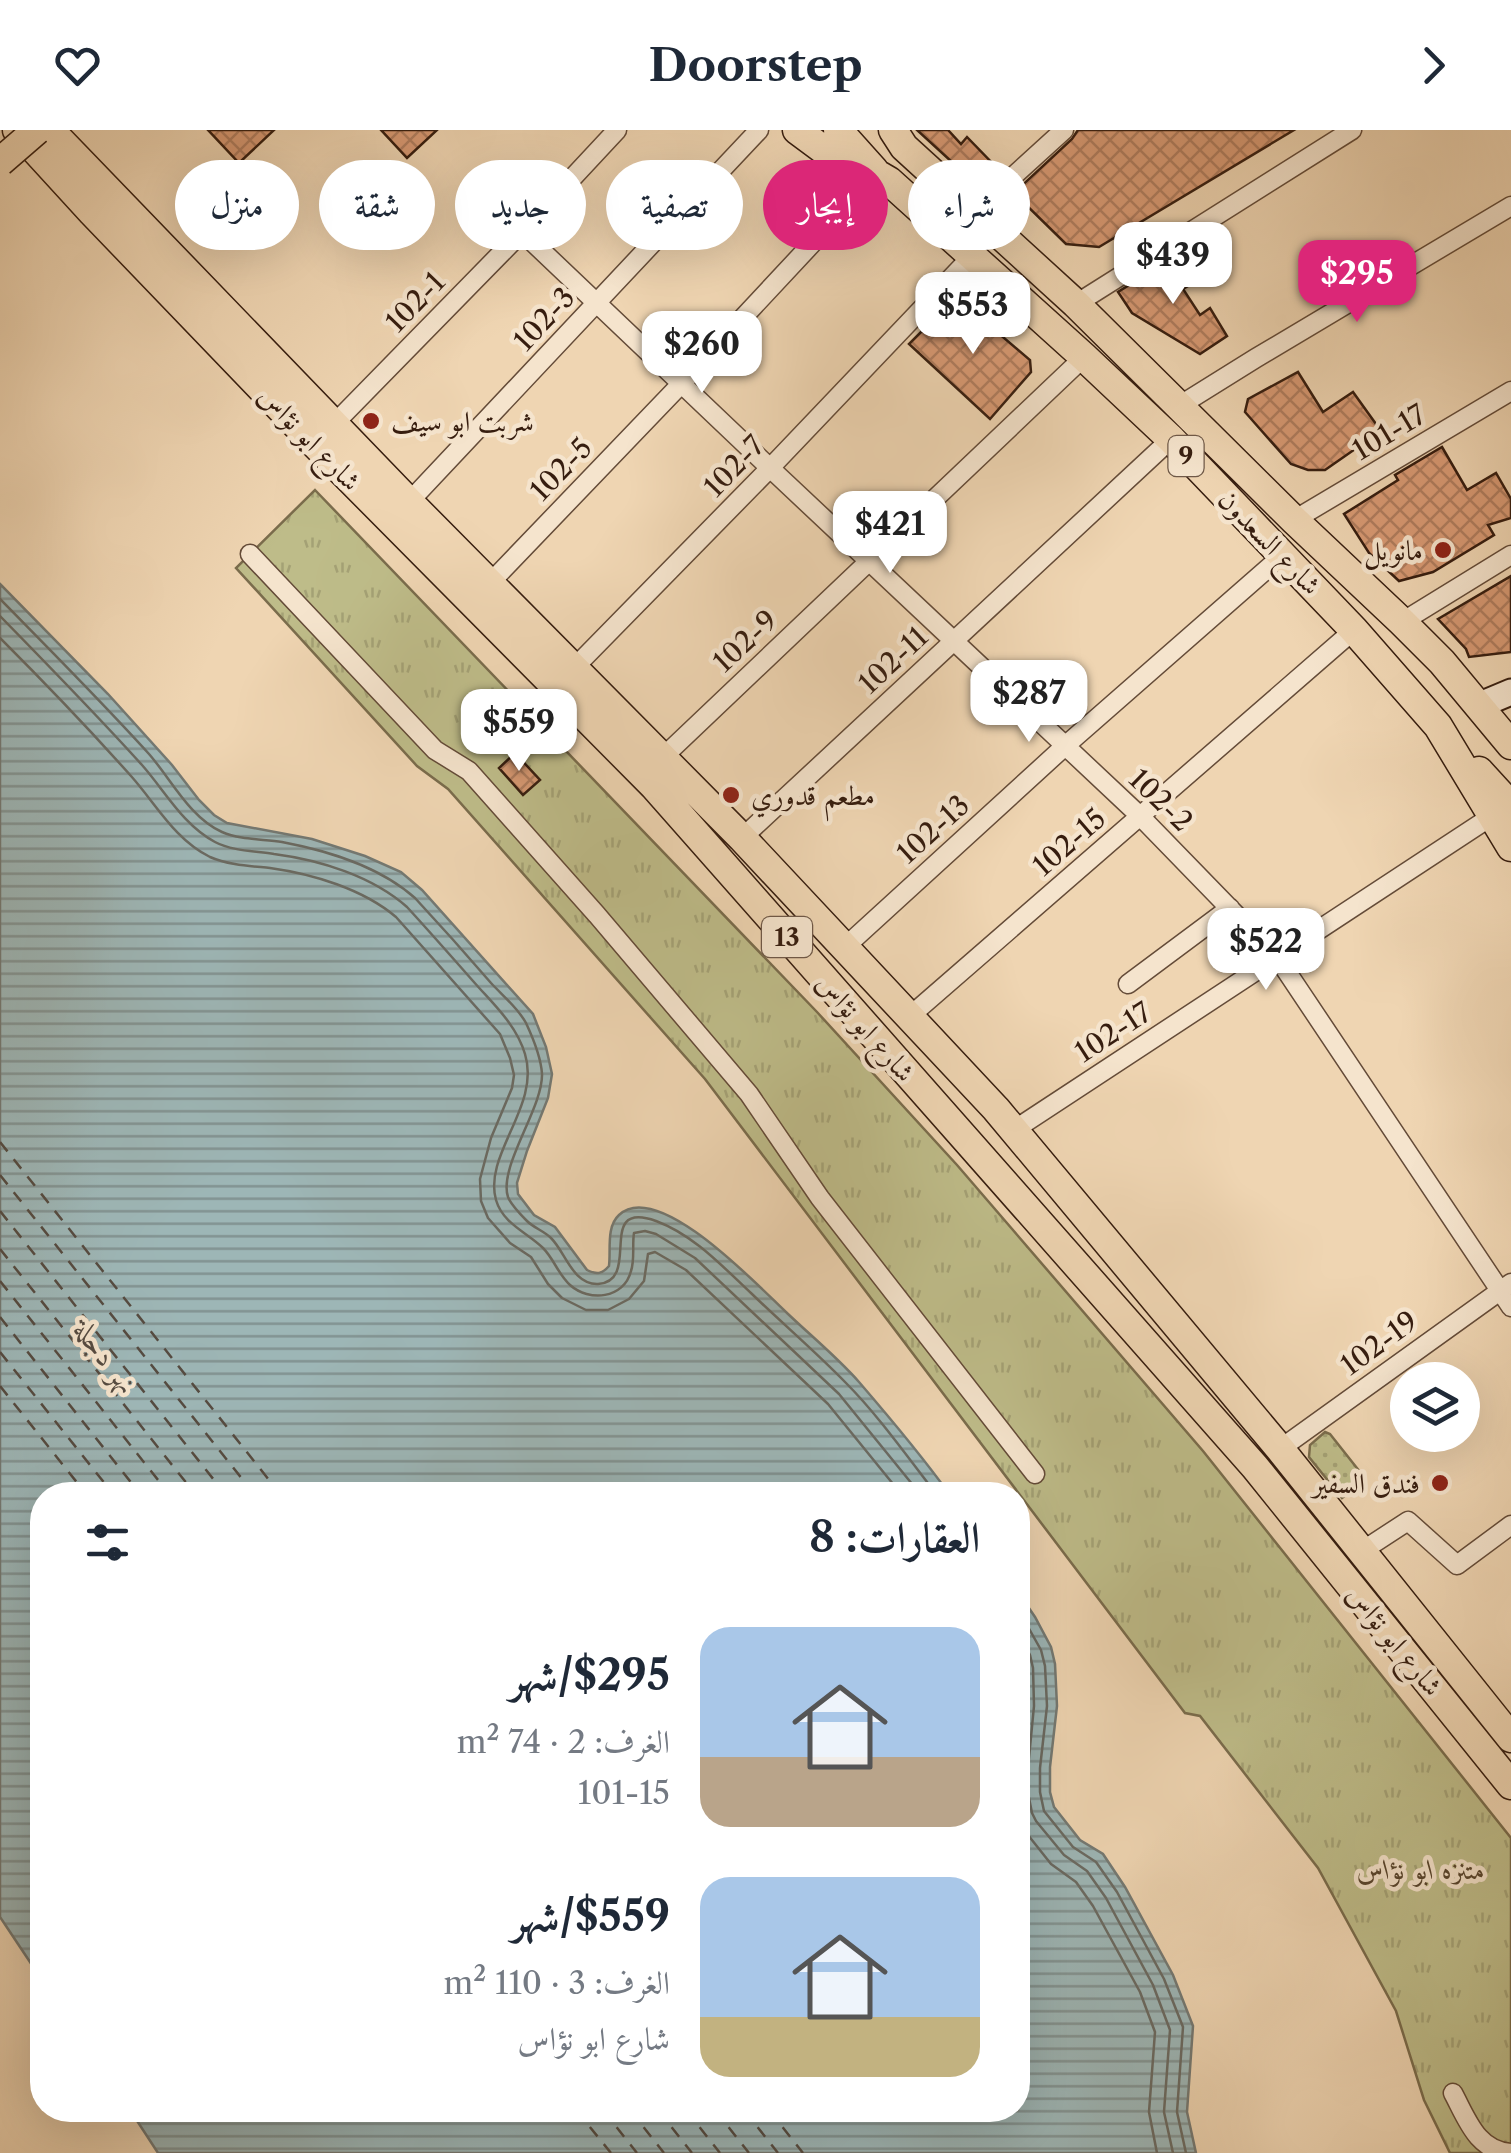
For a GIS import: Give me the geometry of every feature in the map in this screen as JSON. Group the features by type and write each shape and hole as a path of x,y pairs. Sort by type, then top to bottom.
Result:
{"main road":[{"path":"0,140 14,130"},
{"name":"شارع ابو نؤاس","path":"14,130 314,443 654,786 1255,1467 1511,1785"},
{"path":"0,162 37,130"},
{"name":"شارع ابو نؤاس","path":"50,130 409,502 742,838 1014,1130 1280,1449 1511,1738"},
{"name":"شارع السعدون","path":"797,130 844,160"},
{"path":"838,130 865,160"},
{"name":"شارع السعدون","path":"894,133 922,160"},
{"name":"شارع السعدون","path":"888,182 1084,356 1171,440 1354,630 1438,726 1501,811 1511,847"},
{"name":"شارع السعدون","path":"1018,250 1402,622 1480,705 1511,745"}],"street":[{"name":"102-1","path":"586,164 618,130"},
{"name":"102-3","path":"409,502 760,130"},
{"path":"1030,161 1064,130"},
{"path":"1076,304 1352,130"},
{"path":"1180,406 1511,206"},
{"name":"102-1","path":"334,424 504,250"},
{"name":"102-2","path":"541,250 1140,816 1277,957 1505,1286 1511,1307"},
{"name":"102-5","path":"490,583 806,250"},
{"name":"102-7","path":"574,668 972,256"},
{"name":"102-9","path":"660,758 1084,356"},
{"name":"101-17","path":"1294,520 1511,391"},
{"name":"102-11","path":"742,838 1171,440"},
{"path":"250,554 435,750 469,772 597,915 749,1094 820,1198 1034,1474"},
{"name":"102-13","path":"845,947 1065,746 1283,555"},
{"path":"1402,622 1511,555"},
{"name":"102-15","path":"910,1017 1354,630"},
{"path":"1480,705 1511,692"},
{"name":"102-17","path":"1014,1130 1501,811"},
{"path":"1128,984 1230,908"},
{"name":"102-19","path":"1280,1449 1505,1286"},
{"path":"1362,1551 1408,1521 1458,1565 1511,1525"},
{"path":"1454,2094 1477,2139 1500,2152 1511,2153"}],"green space":[{"name":"متنزه ابو نؤاس","path":"315,490 817,1012 957,1165 1203,1451 1511,1838 1511,2153 1450,2153 1424,2100 1396,2011 1318,1868 1200,1716 1185,1713 1030,1508 1030,1482 1010,1482 705,1079 448,789 417,766 236,568"},
{"path":"1325,1432 1364,1477 1342,1498 1309,1457 1310,1445"}],"water":[{"name":"نهر دجلة","path":"0,584 108,694 214,815 227,823 312,839 401,872 422,890 533,1014 552,1074 548,1098 517,1183 518,1194 534,1215 555,1227 587,1270 599,1273 609,1266 611,1232 619,1215 636,1208 658,1211 682,1223 732,1261 842,1364 940,1482 30,1482 30,1962 0,1917"},
{"path":"1030,1610 1051,1647 1055,1664 1057,1706 1050,1767 1054,1807 1080,1840 1103,1854 1125,1887 1173,1975 1193,2026 1187,2112 1196,2153 158,2153 138,2122 1030,2122"}],"building":[{"path":"208,130 274,130 242,160 236,160"},
{"path":"381,130 437,130 407,158"},
{"path":"917,130 948,130 961,144 967,137 989,160 950,160"},
{"path":"1078,130 1294,130 1099,247 1066,244 1030,209 1030,178"},
{"path":"1176,256 1193,283 1183,289 1200,315 1210,308 1227,336 1200,354 1132,313 1118,292"},
{"path":"956,297 1030,360 1031,372 990,419 909,344"},
{"path":"1298,372 1323,412 1353,392 1381,431 1325,470 1291,464 1245,412 1248,399"},
{"path":"1442,447 1467,490 1496,473 1511,499 1511,518 1488,525 1494,535 1433,572 1399,581 1369,553 1344,514 1398,480 1395,475"},
{"path":"1511,576 1511,652 1469,657 1438,619"},
{"path":"515,753 540,780 523,795 499,768"}],"ferry route":[{"path":"0,1142 271,1482"},
{"path":"0,1175 245,1482"},
{"path":"0,1211 216,1482"},
{"path":"0,1249 186,1482"},
{"path":"0,1281 160,1482"},
{"path":"0,1317 131,1482"},
{"path":"0,1352 104,1482"},
{"path":"0,1386 77,1482"},
{"path":"586,2122 611,2153"},
{"path":"612,2122 637,2153"},
{"path":"639,2122 664,2153"},
{"path":"667,2122 692,2153"},
{"path":"695,2122 720,2153"},
{"path":"724,2122 749,2153"},
{"path":"753,2122 778,2153"},
{"path":"778,2122 803,2153"}],"place":[{"name":"شربت ابو سيف","path":"371,421"},
{"name":"مانويل","path":"1443,550"},
{"name":"مطعم قدوري","path":"731,795"},
{"name":"فندق السفير","path":"1440,1483"}]}
